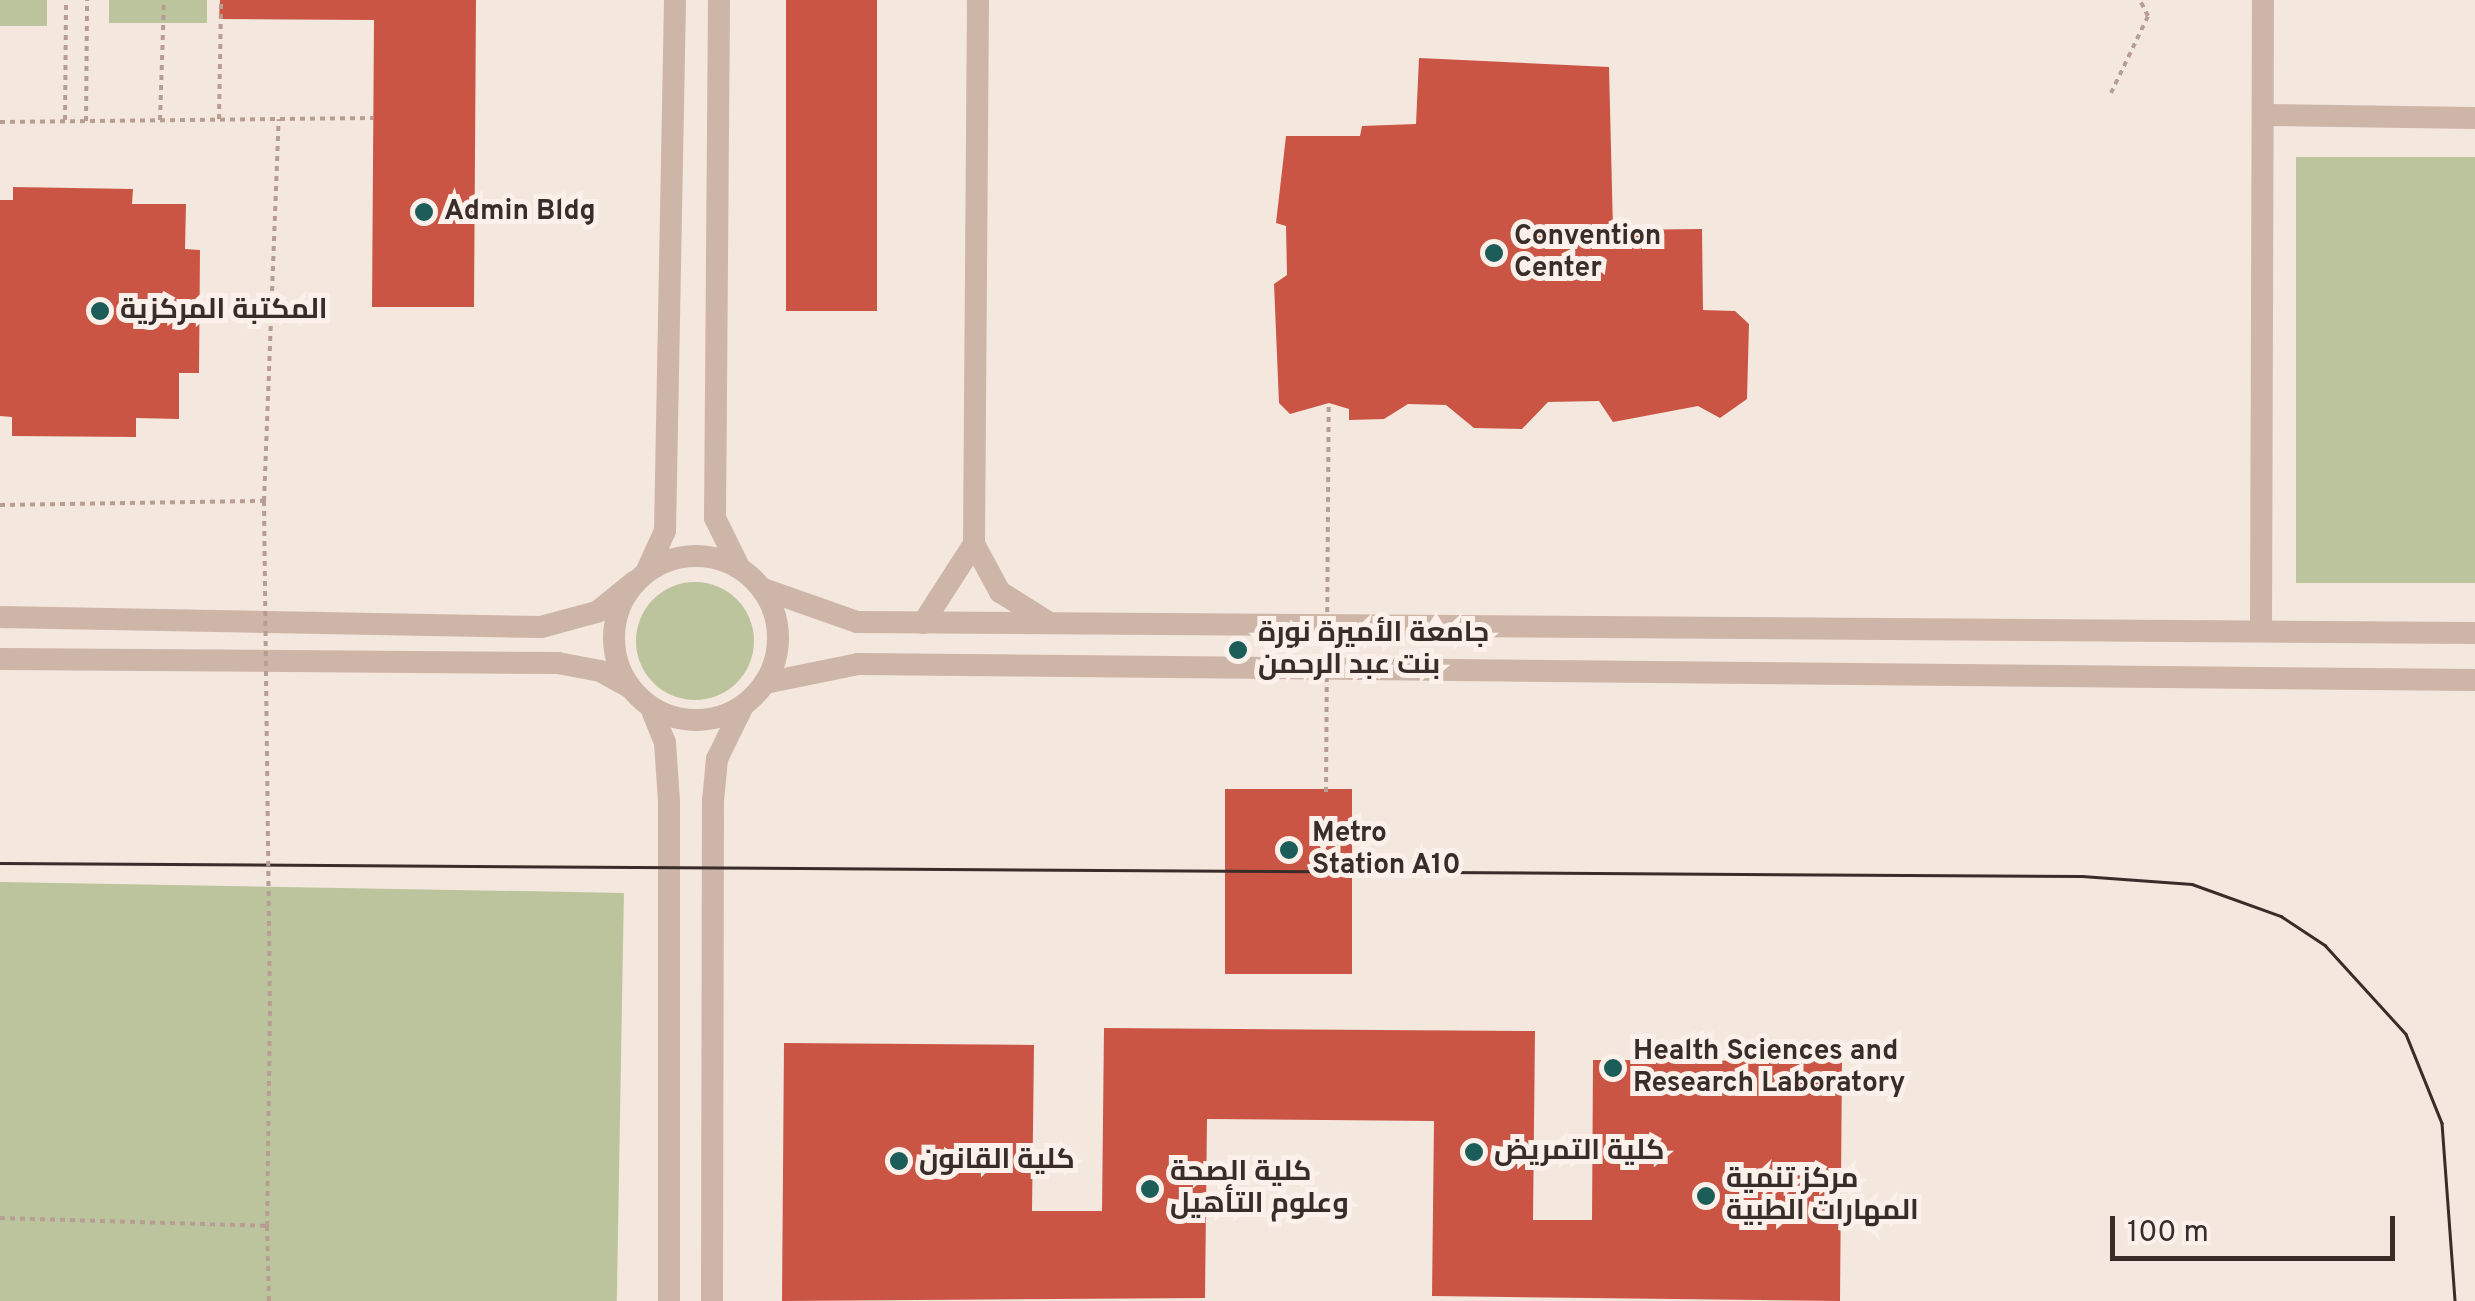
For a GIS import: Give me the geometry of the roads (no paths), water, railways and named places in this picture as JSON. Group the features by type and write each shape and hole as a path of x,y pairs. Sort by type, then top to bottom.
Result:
{"street":[{"path":"629,686 613,633 665,531 675,0"},
{"path":"719,0 715,518 739,567 763,589 856,622 2475,633"},
{"path":"978,0 974,544 1000,592 1051,624"},
{"path":"2262,631 2263,0"},
{"path":"2262,115 2475,118"},
{"path":"924,622 974,544"},
{"path":"0,617 541,626 597,612 641,576 693,554 739,567"},
{"path":"712,1301 713,801 717,759 743,706 765,683 779,635 763,589"},
{"path":"0,659 558,663 600,670 629,686 651,708 665,743 669,802 669,1301"},
{"path":"765,683 858,664 2475,680"},
{"path":"651,708 697,721 743,706"}],"tram line":[{"path":"0,863 2082,876 2192,884 2281,916 2325,945 2406,1034 2442,1123 2455,1301"}],"place":[{"name":"Admin Bldg","path":"424,212"},
{"name":"Convention Center","path":"1494,253"},
{"name":"المكتبة المركزية","path":"100,311"},
{"name":"جامعة الأميرة نورة بنت عبد الرحمن","path":"1238,650"},
{"name":"Metro Station A10","path":"1289,850"},
{"name":"Health Sciences and Research Laboratory","path":"1613,1068"},
{"name":"كلية التمريض","path":"1474,1152"},
{"name":"كلية القانون","path":"899,1161"},
{"name":"كلية الصحة وعلوم التأهيل","path":"1150,1189"},
{"name":"مركز تنمية المهارات الطبية","path":"1706,1196"}]}
